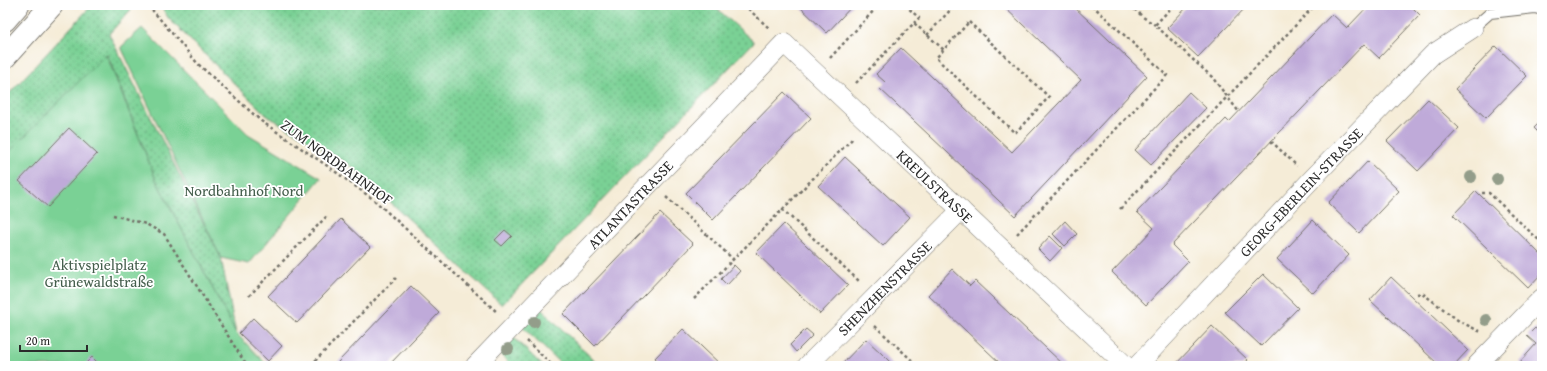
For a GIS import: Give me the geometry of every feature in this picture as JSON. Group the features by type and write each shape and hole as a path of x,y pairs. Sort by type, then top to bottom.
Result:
{"main road":[{"path":"5,20 18,5"},
{"path":"5,57 52,5"}],"street":[{"name":"GEORG-EBERLEIN-STRASSE","path":"1137,366 1311,180 1433,54 1473,28"},
{"name":"ATLANTASTRASSE","path":"475,366 784,43"},
{"name":"KREULSTRASSE","path":"784,43 1126,366"},
{"name":"SHENZHENSTRASSE","path":"807,366 961,210"},
{"path":"1476,366 1542,298"}],"lane":[{"path":"1473,28 1490,13 1535,8 1542,10"}],"path":[{"name":"ZUM NORDBAHNHOF","path":"148,5 198,64 260,121 326,165 373,199 513,327 553,366"},
{"path":"744,5 784,43"},
{"path":"842,97 919,18 905,5"},
{"path":"927,35 955,5"},
{"path":"1003,249 1167,75 1092,5"},
{"path":"1130,5 1143,17 1155,25 1212,77 1239,112"},
{"path":"1155,25 1174,5"},
{"path":"1120,209 1315,5"},
{"path":"814,71 833,55 877,6"},
{"path":"969,22 1048,96 1015,133 936,58 944,50 969,22"},
{"path":"914,23 944,50"},
{"path":"694,299 868,122"},
{"path":"1271,141 1311,180"},
{"path":"651,183 733,260"},
{"path":"1482,193 1489,193 1542,243"},
{"path":"782,208 875,296"},
{"path":"113,215 146,224 164,234 247,366"},
{"path":"249,296 327,216"},
{"path":"315,361 396,278"},
{"path":"1416,294 1422,293 1459,321 1502,340"},
{"path":"860,312 918,366"}],"green space":[{"path":"92,5 135,5 109,34 221,258 236,333 156,180 107,54 5,156 5,98"},
{"path":"160,5 713,5 754,42 502,305 350,165 266,115 169,19"},
{"name":"Nordbahnhof Nord","path":"142,28 248,134 321,178 249,264 221,258 121,47"},
{"name":"Aktivspielplatz Grünewaldstraße","path":"106,54 156,180 236,333 268,366 5,366 5,156"},
{"path":"540,308 600,366 563,366 522,327"},
{"path":"514,338 543,366 512,366 499,353"}],"building":[{"path":"798,5 853,5 827,33"},
{"path":"1002,5 1072,5 1147,76 1015,216 879,88 885,82 876,74 901,48 1012,152 1081,80"},
{"path":"1189,5 1248,5 1198,57 1167,28"},
{"path":"1369,5 1416,5 1413,8 1420,15 1379,58 1364,44 1172,245 1188,261 1146,305 1112,272 1154,228 1137,212 1226,119 1229,122 1332,14 1347,28"},
{"path":"1496,46 1527,76 1486,118 1455,89"},
{"path":"784,92 811,118 713,220 686,193"},
{"path":"1189,92 1206,108 1151,165 1135,150"},
{"path":"1428,99 1459,128 1418,171 1387,141"},
{"path":"1542,120 1542,136 1534,128"},
{"path":"69,128 97,154 48,207 19,181"},
{"path":"845,157 910,217 883,246 818,186"},
{"path":"1368,161 1399,191 1359,233 1328,203"},
{"path":"1476,191 1542,256 1542,273 1528,288 1453,215"},
{"path":"660,213 693,244 595,346 563,314"},
{"path":"341,219 370,247 297,323 268,296"},
{"path":"1313,220 1349,255 1313,293 1277,259"},
{"path":"1065,221 1077,234 1065,246 1053,234"},
{"path":"784,224 848,285 820,314 756,253"},
{"path":"505,230 512,236 502,246 495,240"},
{"path":"1050,236 1062,248 1050,261 1038,249"},
{"path":"734,265 740,271 727,285 721,279"},
{"path":"952,269 970,286 975,281 1065,366 1003,366 928,295"},
{"path":"1263,274 1298,308 1261,346 1225,312"},
{"path":"1391,277 1468,350 1453,366 1440,366 1370,300"},
{"path":"411,286 439,313 388,366 341,366 338,362"},
{"path":"253,318 282,346 268,361 239,333"},
{"path":"1212,326 1248,360 1242,366 1174,366"},
{"path":"1535,328 1542,334 1542,366 1524,366 1520,362 1536,344 1527,336"},
{"path":"683,329 722,366 663,366 655,358"},
{"path":"806,329 813,335 796,352 790,345"},
{"path":"866,339 882,354 894,366 840,366"},
{"path":"92,357 101,366 83,366"}]}
